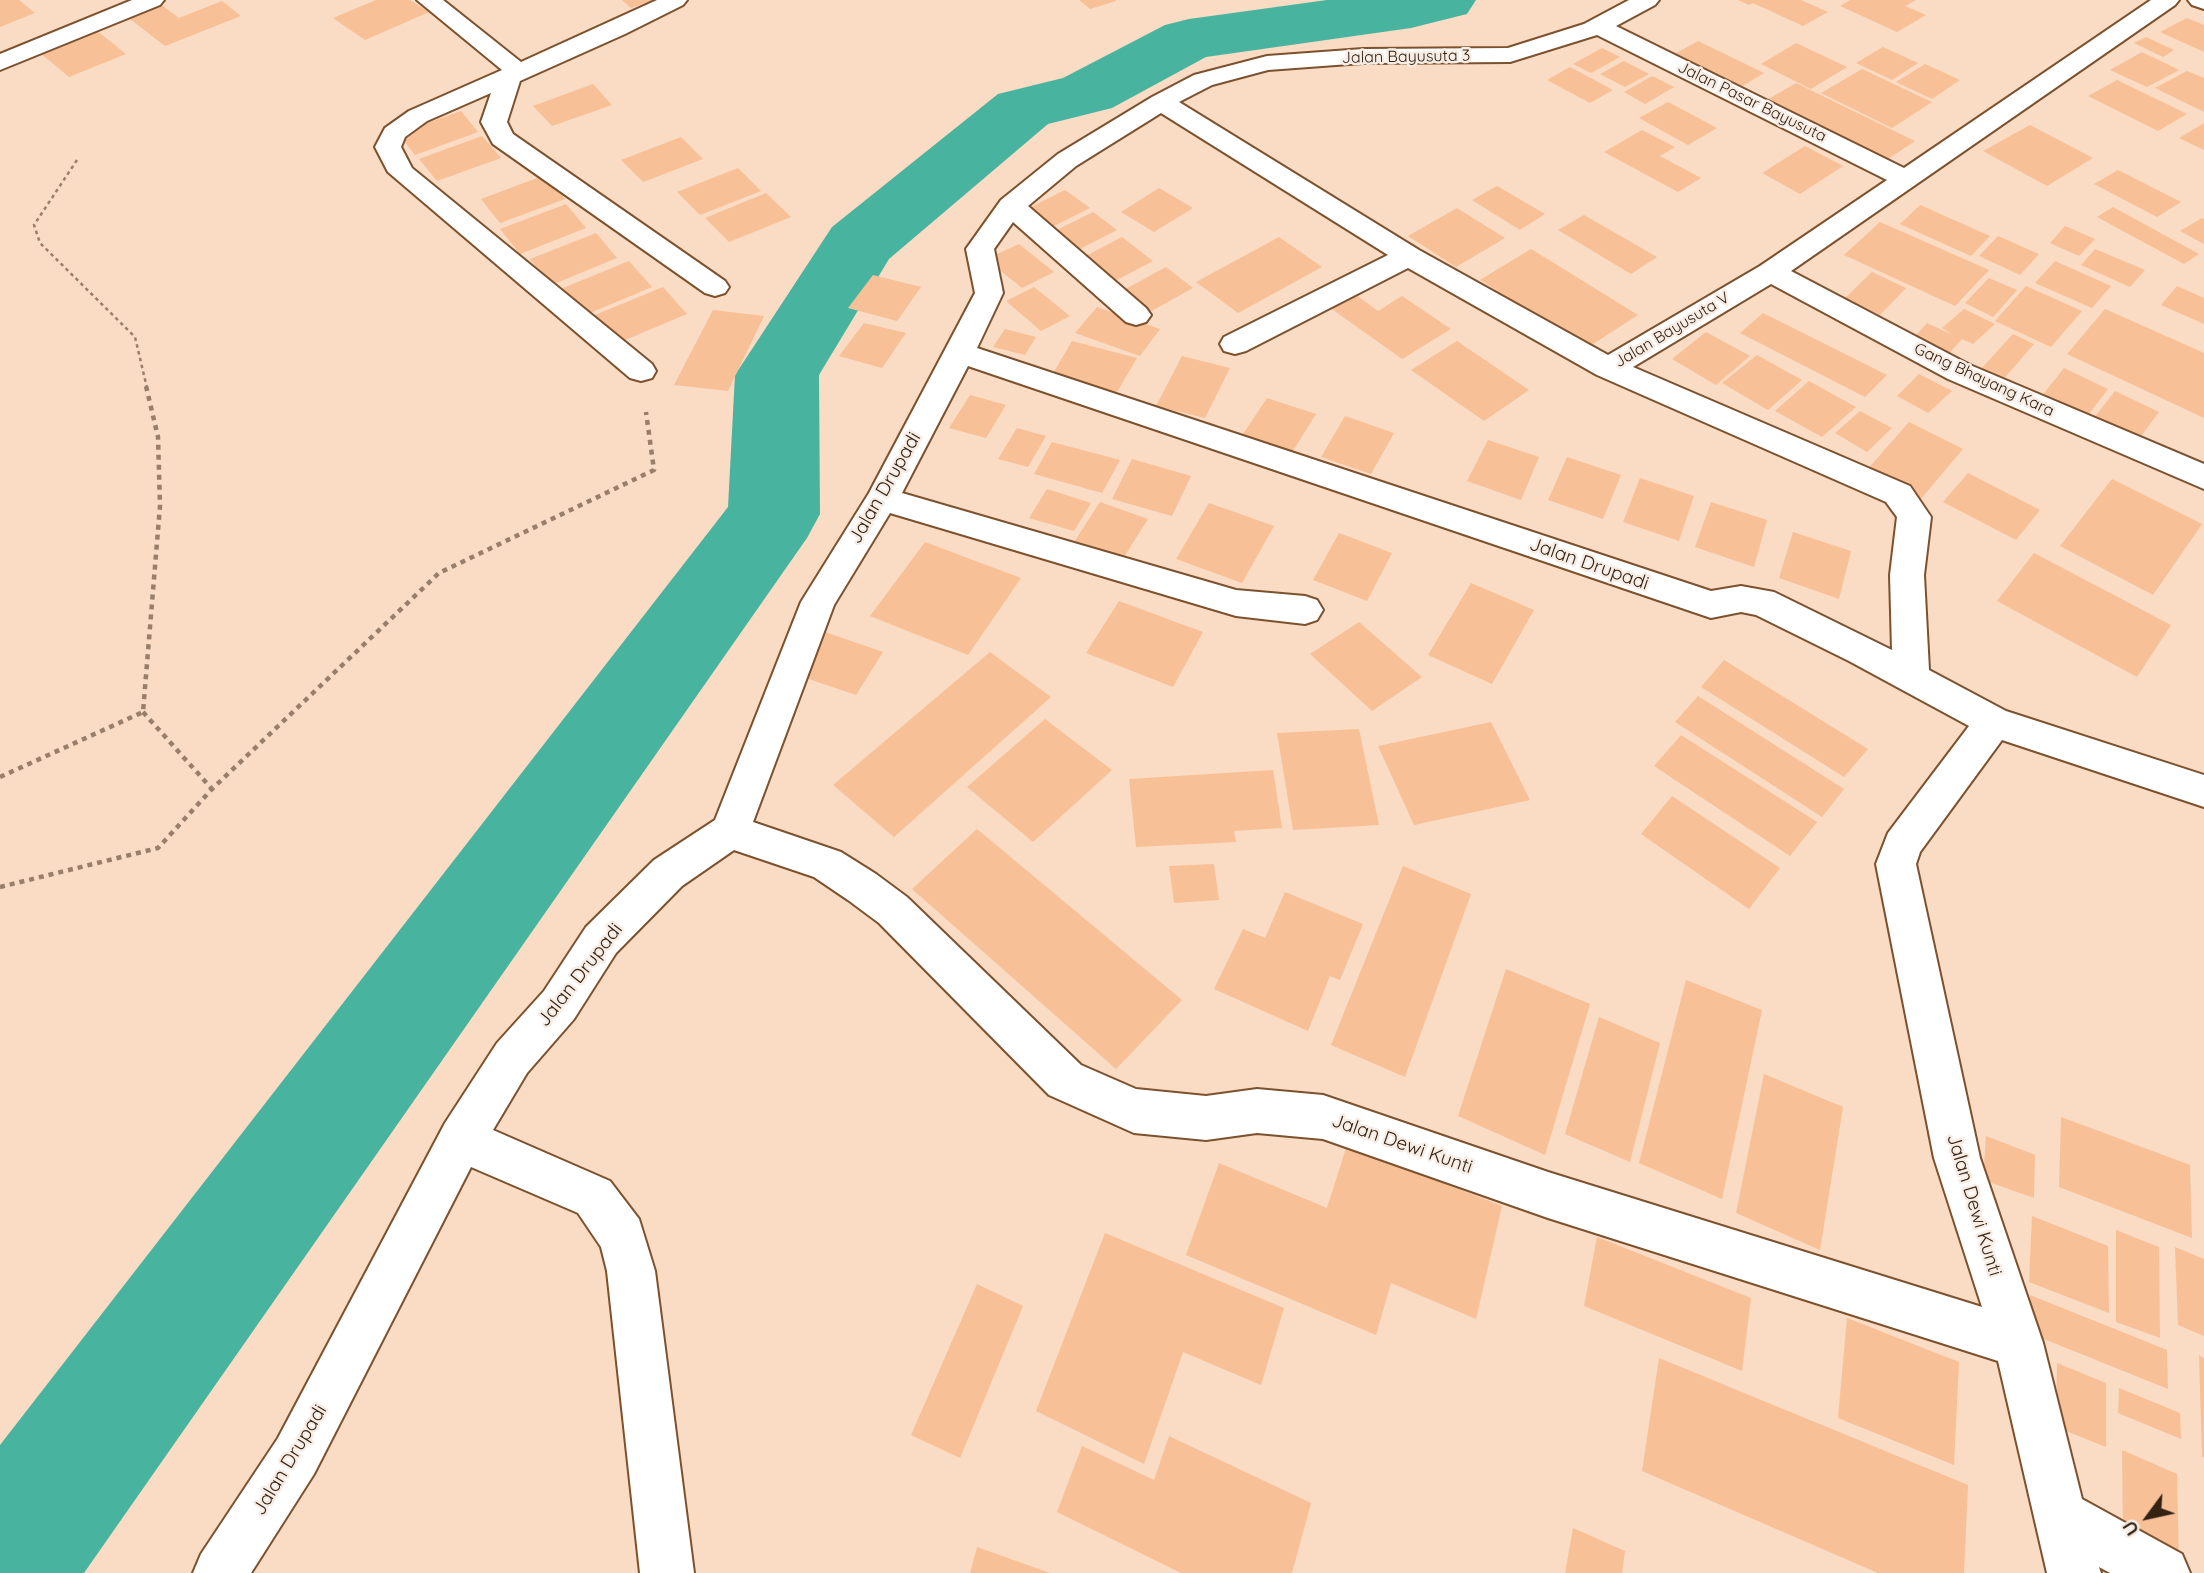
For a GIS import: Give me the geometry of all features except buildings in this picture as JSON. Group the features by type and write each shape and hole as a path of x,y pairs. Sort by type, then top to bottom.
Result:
{"street":[{"path":"0,63 152,0"},
{"path":"429,0 514,74"},
{"path":"640,371 401,172 388,147 394,133 418,116 675,0"},
{"name":"Jalan Bayusuta 3","path":"1161,102 1203,80 1267,63 1363,56 1510,55 1598,26 1647,0"},
{"name":"Jalan Bayusuta V","path":"1161,102 1409,256 1608,368 1770,272 2167,0"},
{"name":"Jalan Pasar Bayusuta","path":"1598,26 1906,178"},
{"path":"514,74 494,122 502,138 715,288"},
{"name":"Jalan Drupadi","path":"220,1573 296,1456 461,1139 512,1058 559,1005 601,940 668,873 730,831 818,602 882,499 989,293 980,249 1011,206 1067,160 1161,102"},
{"path":"1011,206 1136,315"},
{"path":"1235,344 1409,256"},
{"name":"Gang Bhayang Kara","path":"1770,272 1959,372 2204,477"},
{"name":"Jalan Drupadi","path":"960,353 1711,605 1741,599 1762,602 1994,722 2204,791"},
{"path":"1608,368 1898,494 1908,504 1913,517 1907,575 1911,678"},
{"path":"882,499 1236,603 1306,610"},
{"name":"Jalan Dewi Kunti","path":"1994,722 1902,845 1896,864 1957,1157 2018,1343 2074,1573"},
{"name":"Jalan Dewi Kunti","path":"730,831 827,864 862,887 893,910 1065,1080 1133,1111 1206,1118 1257,1111 1323,1117 1548,1195 2018,1343"},
{"path":"461,1139 594,1197 622,1236 631,1271 667,1573"},
{"path":"2059,1515 2163,1573"}],"path":[{"path":"77,160 34,225 40,243 51,256 135,337 158,437 159,506 144,712 212,789"},
{"path":"0,887 158,848 212,789 439,573 654,470 640,371"},
{"path":"0,777 144,712"}],"waterway":[{"path":"0,1565 774,514 777,375 859,244 1023,109 1087,93 1189,39 1411,8 1444,0"}]}
